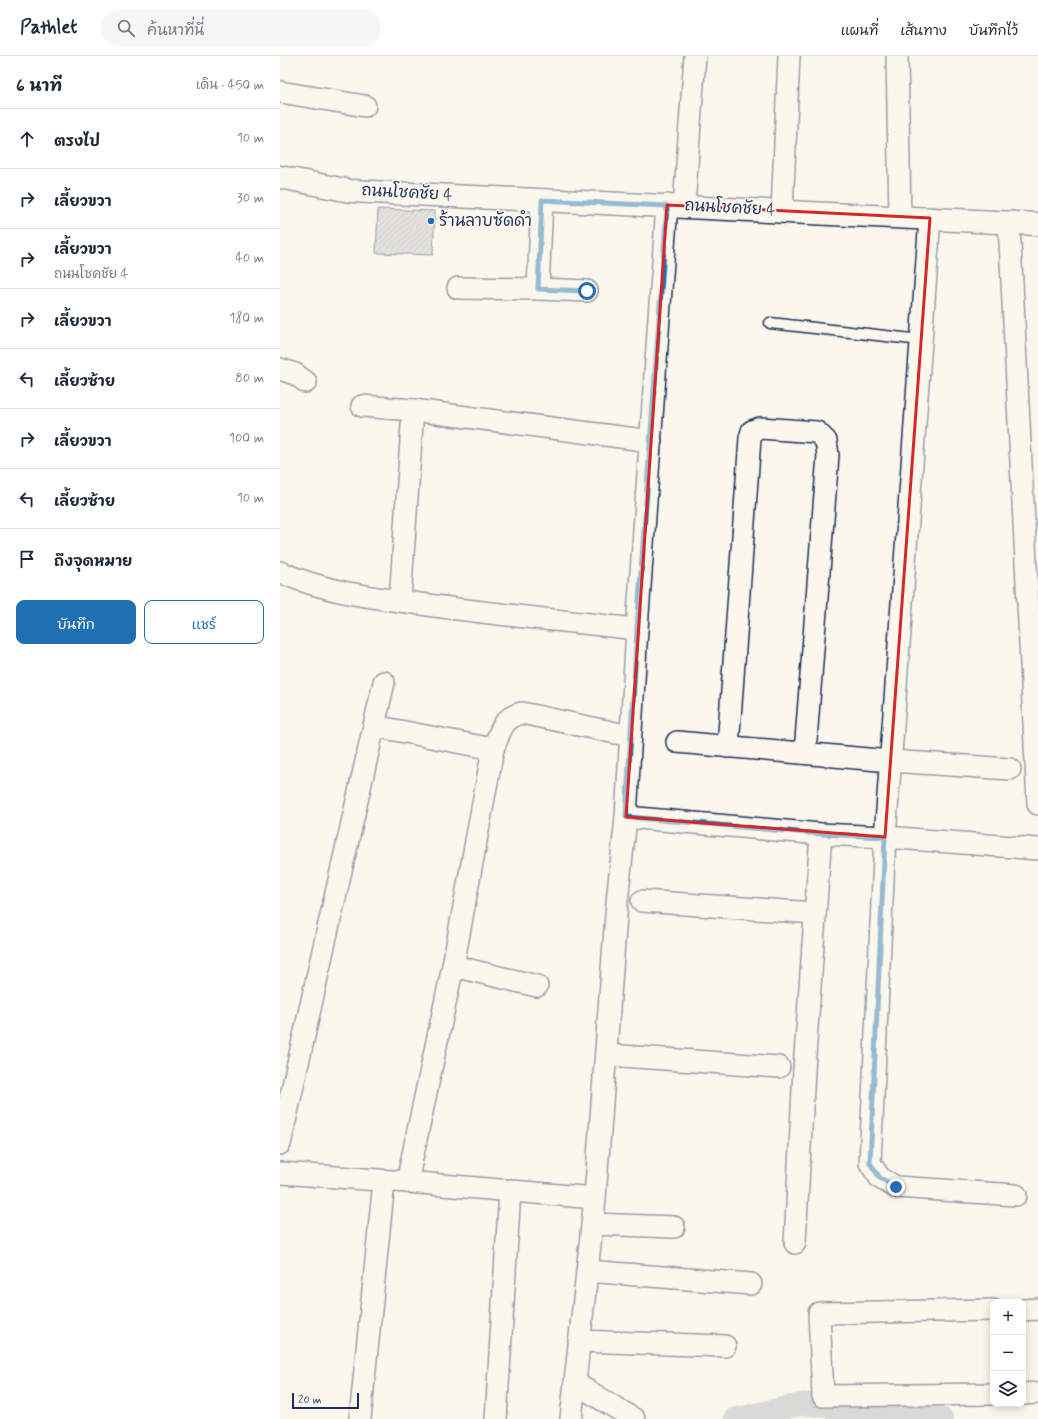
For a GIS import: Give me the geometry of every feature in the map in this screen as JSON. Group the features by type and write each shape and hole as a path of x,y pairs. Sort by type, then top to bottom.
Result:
{"street":[{"path":"571,1416 595,1198 617,902 626,817 637,629 651,441 676,206 695,56"},
{"path":"782,211 789,56"},
{"path":"897,56 900,217"},
{"path":"280,92 365,106"},
{"name":"ถนนโชคชัย 4","path":"280,177 350,190 1038,224"},
{"path":"538,289 542,200"},
{"path":"930,218 885,837 870,1163 880,1178 896,1187 1016,1196"},
{"path":"1009,222 1038,804"},
{"path":"458,288 587,291"},
{"path":"280,369 295,374 306,382"},
{"path":"362,406 413,410 651,441"},
{"path":"400,601 413,410"},
{"path":"728,746 750,438 752,431 760,428 817,432 826,442 828,455 805,753"},
{"path":"280,572 326,589 357,596 637,629"},
{"path":"280,1144 325,938 384,682"},
{"path":"407,1182 453,966 493,749 505,721 514,715 522,713 630,736"},
{"path":"374,726 493,749"},
{"path":"677,742 890,761 1010,769"},
{"path":"626,817 821,834 885,837 1038,849"},
{"path":"795,1243 814,912 821,834"},
{"path":"642,901 814,912"},
{"path":"453,966 537,986"},
{"path":"606,1055 779,1068"},
{"path":"280,1173 510,1190 595,1198"},
{"path":"360,1419 384,1181"},
{"path":"496,1419 510,1190"},
{"path":"592,1224 674,1227"},
{"path":"587,1271 751,1284"},
{"path":"990,1310 819,1313 823,1396 990,1394"},
{"path":"1026,1310 1038,1310"},
{"path":"579,1341 725,1346"},
{"path":"575,1383 634,1419"},
{"path":"1026,1394 1038,1394"}],"lane":[{"path":"770,323 921,340"}],"highlighted area":[{"path":"667,205 930,218 885,837 626,817"}],"building":[{"path":"378,209 435,211 433,255 376,253"}],"waterway":[{"path":"735,1419 803,1404 942,1419"}],"place":[{"name":"ร้านลาบซัดดำ","path":"431,221"}],"route":[{"path":"587,291 538,289 542,200 667,206 637,629 626,817 821,834 885,837 870,1163 880,1178 896,1187"}]}
